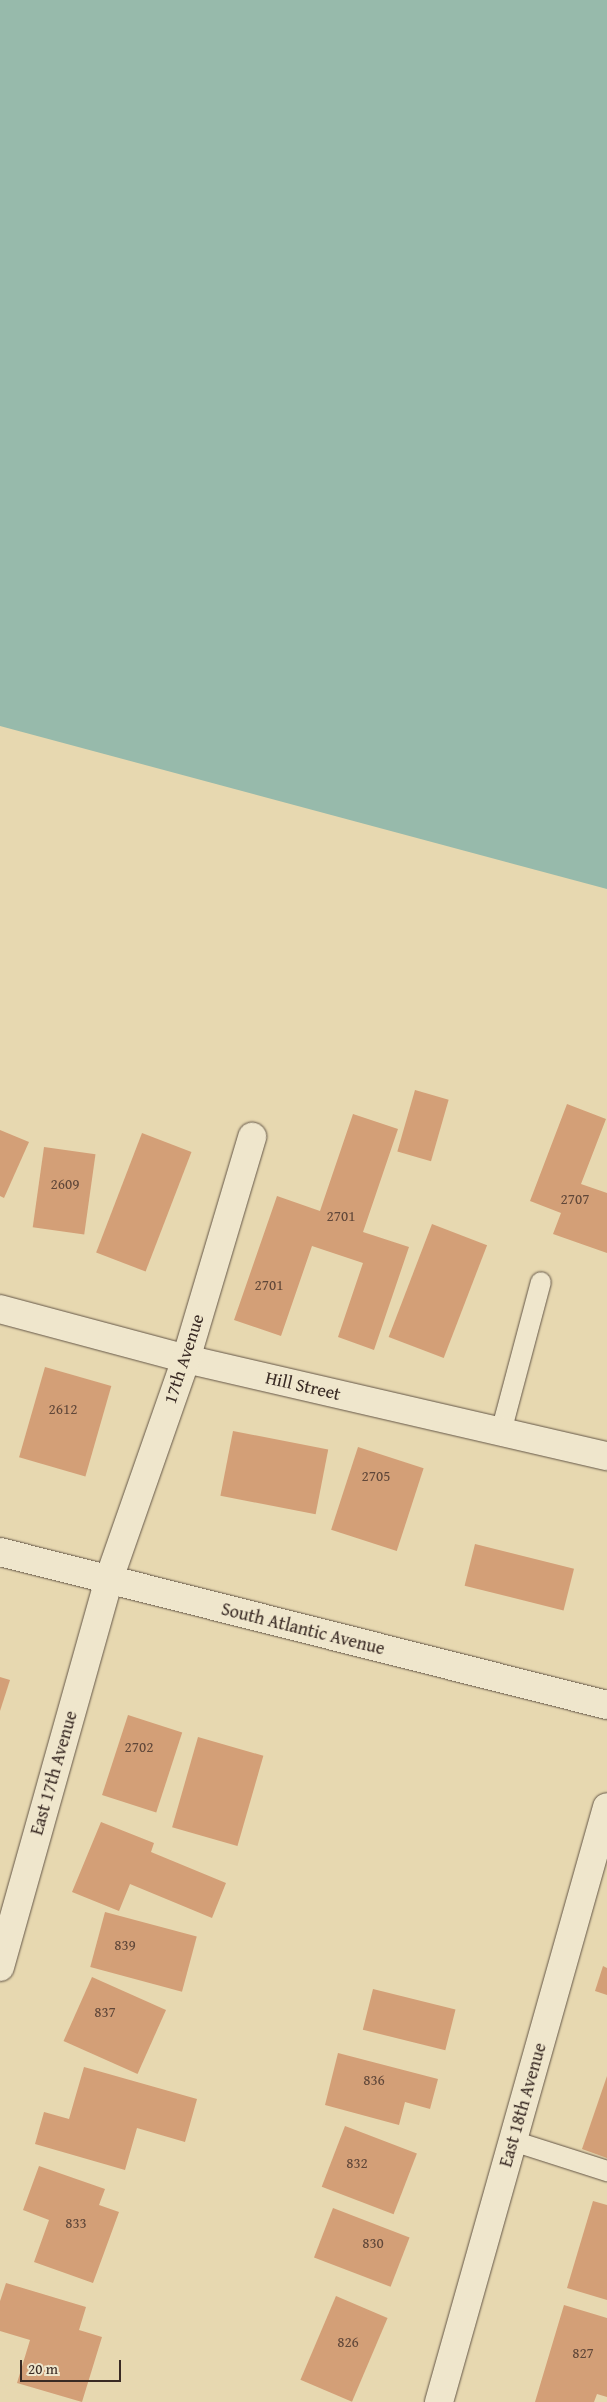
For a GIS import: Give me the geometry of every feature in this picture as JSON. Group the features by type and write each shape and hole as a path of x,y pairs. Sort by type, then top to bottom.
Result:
{"street":[{"name":"17th Avenue","path":"109,1580 186,1359 252,1136"},
{"name":"Hill Street","path":"0,1309 186,1359 607,1456"},
{"name":"South Atlantic Avenue","path":"0,1552 607,1705"},
{"name":"East 17th Avenue","path":"0,1967 109,1580"},
{"name":"East 18th Avenue","path":"440,2402 607,1807"}],"lane":[{"path":"501,1432 541,1282"},
{"path":"513,2141 607,2170"}],"shaded area":[{"path":"0,0 607,0 607,889 0,726"}],"building":[{"path":"415,1090 449,1100 431,1161 397,1152"},
{"path":"567,1104 606,1119 581,1184 607,1193 607,1253 553,1234 561,1213 530,1201"},
{"path":"353,1114 398,1129 363,1232 409,1247 374,1350 338,1337 363,1263 312,1246 281,1336 234,1320 277,1196 320,1211"},
{"path":"0,1130 29,1142 4,1198 0,1196"},
{"path":"142,1133 191,1152 146,1271 96,1252"},
{"path":"44,1147 95,1154 84,1234 33,1227"},
{"path":"432,1224 487,1245 444,1358 389,1337"},
{"path":"45,1367 111,1386 85,1476 19,1457"},
{"path":"233,1431 328,1450 316,1514 220,1496"},
{"path":"358,1447 424,1468 397,1551 331,1530"},
{"path":"475,1544 574,1569 564,1610 465,1586"},
{"path":"0,1677 10,1680 0,1711"},
{"path":"128,1715 182,1733 156,1813 102,1795"},
{"path":"198,1737 263,1756 237,1846 172,1827"},
{"path":"101,1822 154,1843 151,1852 226,1883 212,1918 130,1884 119,1911 72,1892"},
{"path":"105,1912 197,1937 182,1992 90,1967"},
{"path":"603,1966 607,1968 607,1995 595,1991"},
{"path":"92,1977 166,2010 138,2074 64,2041"},
{"path":"373,1989 455,2010 445,2050 363,2030"},
{"path":"338,2053 438,2079 430,2109 405,2102 399,2125 325,2105"},
{"path":"84,2067 197,2099 185,2142 137,2128 125,2170 35,2144 44,2112 69,2119"},
{"path":"607,2076 607,2158 582,2149"},
{"path":"345,2126 417,2154 394,2214 322,2187"},
{"path":"39,2166 105,2189 99,2205 119,2212 93,2283 34,2262 49,2220 23,2210"},
{"path":"593,2201 607,2205 607,2300 567,2288"},
{"path":"333,2208 410,2237 391,2287 314,2257"},
{"path":"6,2283 86,2307 79,2330 102,2337 82,2402 17,2383 30,2340 0,2331 0,2301"},
{"path":"336,2296 388,2318 352,2402 300,2380"},
{"path":"564,2305 607,2318 607,2397 597,2394 594,2402 535,2402"}]}
